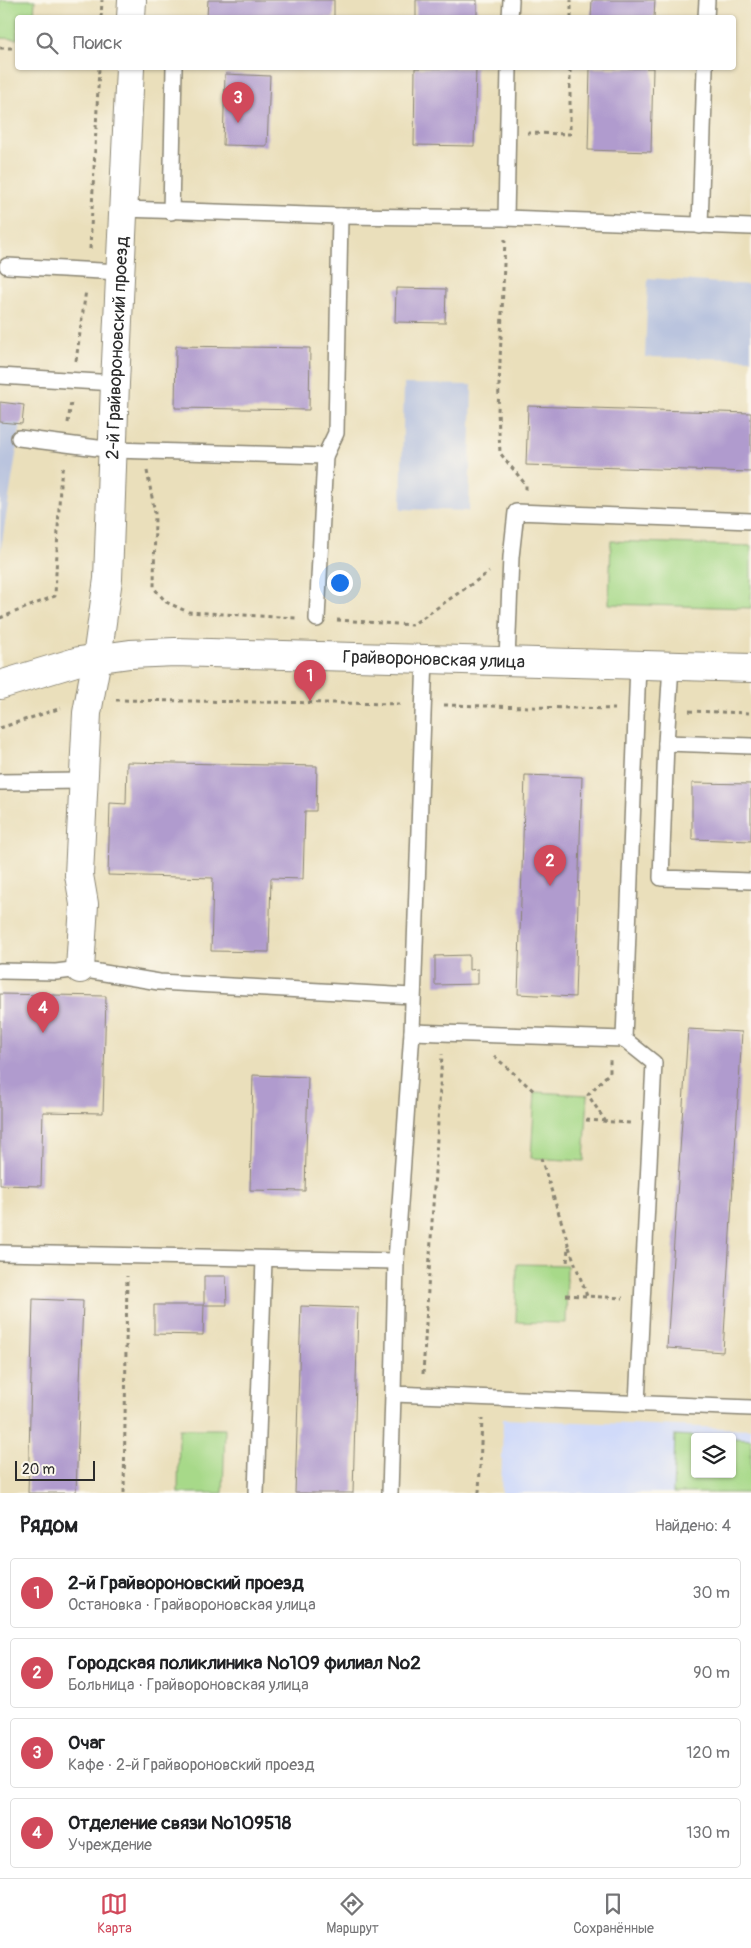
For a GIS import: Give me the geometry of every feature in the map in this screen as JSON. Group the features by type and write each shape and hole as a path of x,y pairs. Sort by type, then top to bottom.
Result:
{"main road":[{"path":"132,0 132,15"},
{"name":"2-й Грайвороновский проезд","path":"80,969 84,904 79,874 87,712 108,579 130,70"},
{"name":"Грайвороновская улица","path":"0,684 44,670 97,658 175,652 751,668"}],"lane":[{"path":"510,15 511,0"},
{"path":"706,15 707,0"},
{"path":"171,212 174,70"},
{"path":"506,218 509,70"},
{"path":"700,226 705,70"},
{"path":"123,209 340,216 506,218 751,227"},
{"path":"317,619 325,456 336,433 340,216"},
{"path":"7,266 120,272"},
{"path":"0,376 115,383"},
{"path":"19,438 113,450 325,456"},
{"path":"507,660 511,557 516,512 751,521"},
{"path":"390,1493 396,1261 412,1032 425,658"},
{"path":"618,1039 638,664"},
{"path":"671,666 660,878 751,881"},
{"path":"666,743 751,746"},
{"path":"0,782 84,780"},
{"path":"0,971 56,972 80,969 159,982 412,996"},
{"path":"412,1032 618,1039 654,1063 636,1404"},
{"path":"0,1253 396,1261"},
{"path":"256,1493 264,1259"},
{"path":"392,1394 751,1408"}],"path":[{"path":"101,15 102,0"},
{"path":"570,15 571,0"},
{"path":"0,48 15,48"},
{"path":"508,133 570,134 570,70"},
{"path":"506,218 498,411 500,453 526,485 526,512"},
{"path":"144,451 155,513 154,588 166,602 188,612 412,625 511,557"},
{"path":"0,728 42,714"},
{"path":"422,1395 444,1033"},
{"path":"467,1034 535,1092"},
{"path":"606,1122 588,1095 610,1072 618,1039"},
{"path":"586,1120 651,1124"},
{"path":"541,1158 568,1244 587,1296"},
{"path":"567,1265 568,1244"},
{"path":"124,1493 127,1256"},
{"path":"566,1295 641,1299"},
{"path":"479,1493 483,1397"}],"shaded area":[{"path":"648,278 751,285 751,359 645,357"},
{"path":"404,384 472,385 469,511 401,509"},
{"path":"0,402 24,405 0,554"},
{"path":"503,1419 751,1429 751,1493 501,1493"}],"green space":[{"path":"0,0 35,0 34,15 15,15 15,39 0,38"},
{"path":"611,541 751,546 751,608 609,604"},
{"path":"535,1092 588,1095 584,1161 531,1158"},
{"path":"517,1264 567,1265 566,1323 516,1322"},
{"path":"179,1429 225,1429 223,1493 178,1493"},
{"path":"675,1435 691,1436 691,1478 736,1478 736,1438 751,1439 751,1493 673,1493"}],"building":[{"path":"208,0 334,0 334,15 207,15"},
{"path":"416,0 477,0 477,15 416,15"},
{"path":"592,0 655,0 654,15 591,15"},
{"path":"415,70 476,70 474,146 414,145"},
{"path":"590,70 653,70 651,152 588,150"},
{"path":"225,74 270,76 267,146 223,145"},
{"path":"396,288 446,289 445,323 395,322"},
{"path":"176,346 310,348 309,410 175,408"},
{"path":"0,402 24,405 22,424 0,422"},
{"path":"528,406 751,413 751,472 526,465"},
{"path":"127,762 317,766 316,811 305,811 303,879 271,878 269,952 211,951 213,878 108,875 110,803 126,804"},
{"path":"525,775 582,777 575,997 518,994"},
{"path":"692,783 751,784 751,841 692,839"},
{"path":"469,955 469,970 478,969 478,984 435,985 435,956"},
{"path":"0,994 106,996 103,1113 43,1112 41,1186 0,1185"},
{"path":"688,1029 742,1032 723,1352 667,1348"},
{"path":"253,1075 308,1077 305,1191 250,1190"},
{"path":"204,1276 226,1276 227,1305 204,1305"},
{"path":"33,1299 83,1301 76,1493 28,1493"},
{"path":"154,1305 204,1305 203,1335 154,1334"},
{"path":"301,1306 358,1308 353,1493 295,1493"}],"place":[{"name":"Очаг","path":"238,123"},
{"name":"2-й Грайвороновский проезд","path":"310,701"},
{"name":"Городская поликлиника №109 филиал №2","path":"550,886"},
{"name":"Отделение связи №109518","path":"43,1033"}]}
